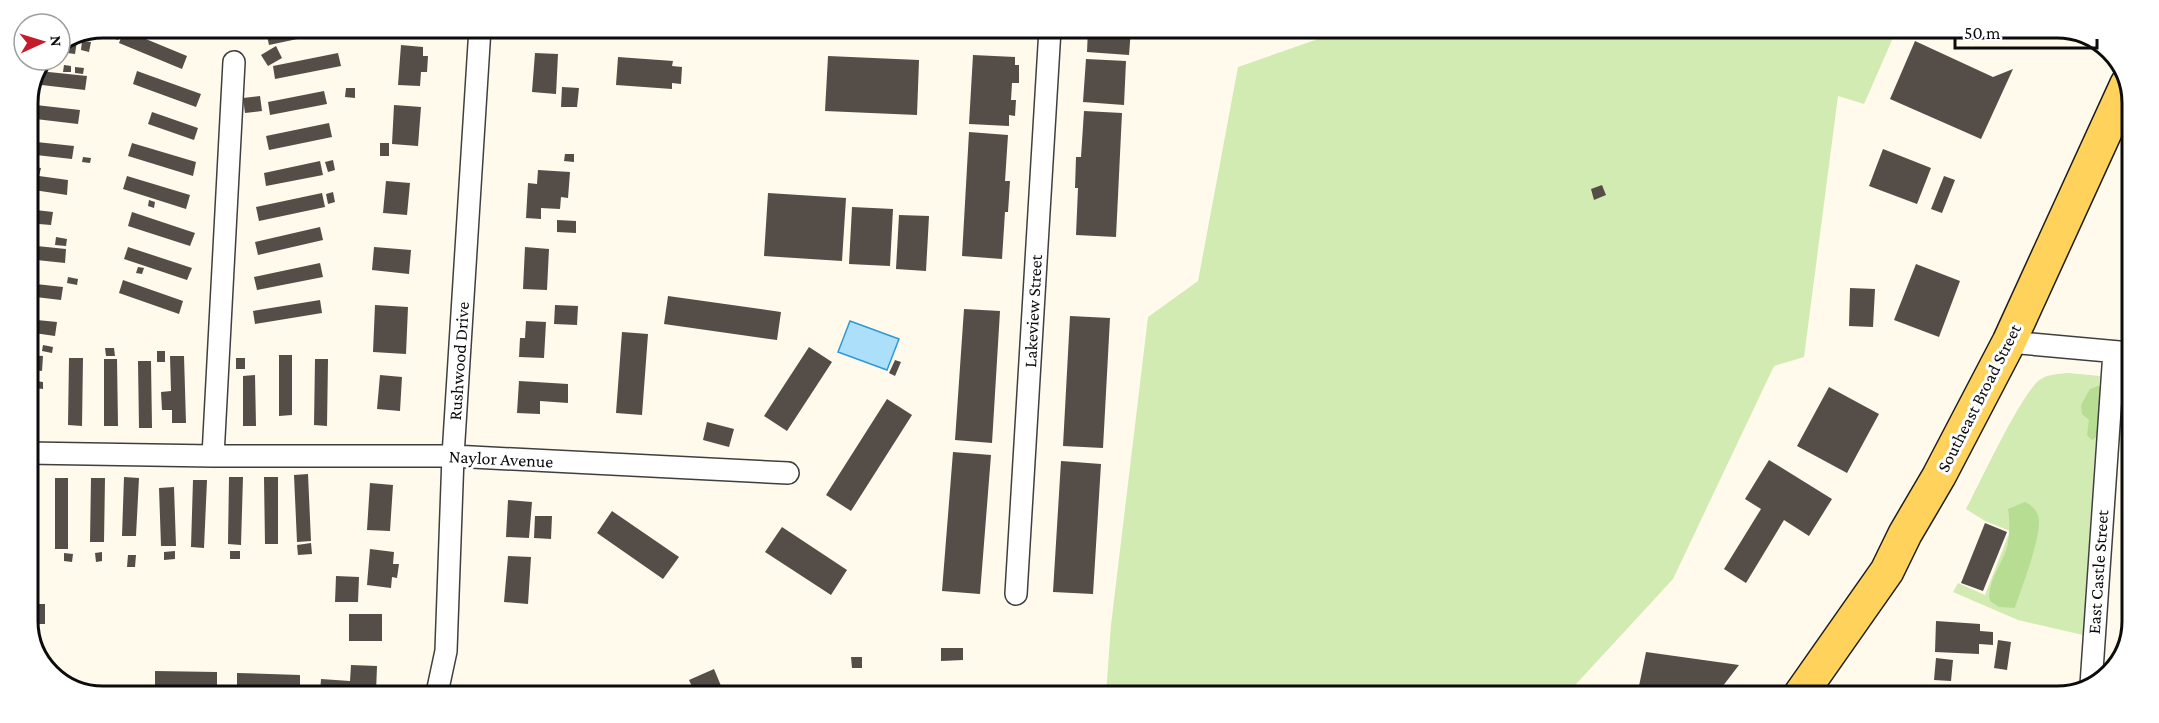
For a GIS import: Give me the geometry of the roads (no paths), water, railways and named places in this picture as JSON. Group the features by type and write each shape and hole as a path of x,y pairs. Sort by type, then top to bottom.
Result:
{"main road":[{"name":"Southeast Broad Street","path":"1807,686 1887,571 1905,534 1939,476 2009,342 2121,97"}],"street":[{"name":"Rushwood Drive","path":"438,686 446,651 453,456 479,38"},
{"name":"Lakeview Street","path":"1016,594 1049,38"},
{"path":"213,456 234,62"},
{"path":"2009,342 2121,353"},
{"name":"East Castle Street","path":"2092,675 2121,358"},
{"name":"Naylor Avenue","path":"38,453 453,456 788,473"}],"water":[{"path":"850,321 899,339 887,370 838,352"}]}
